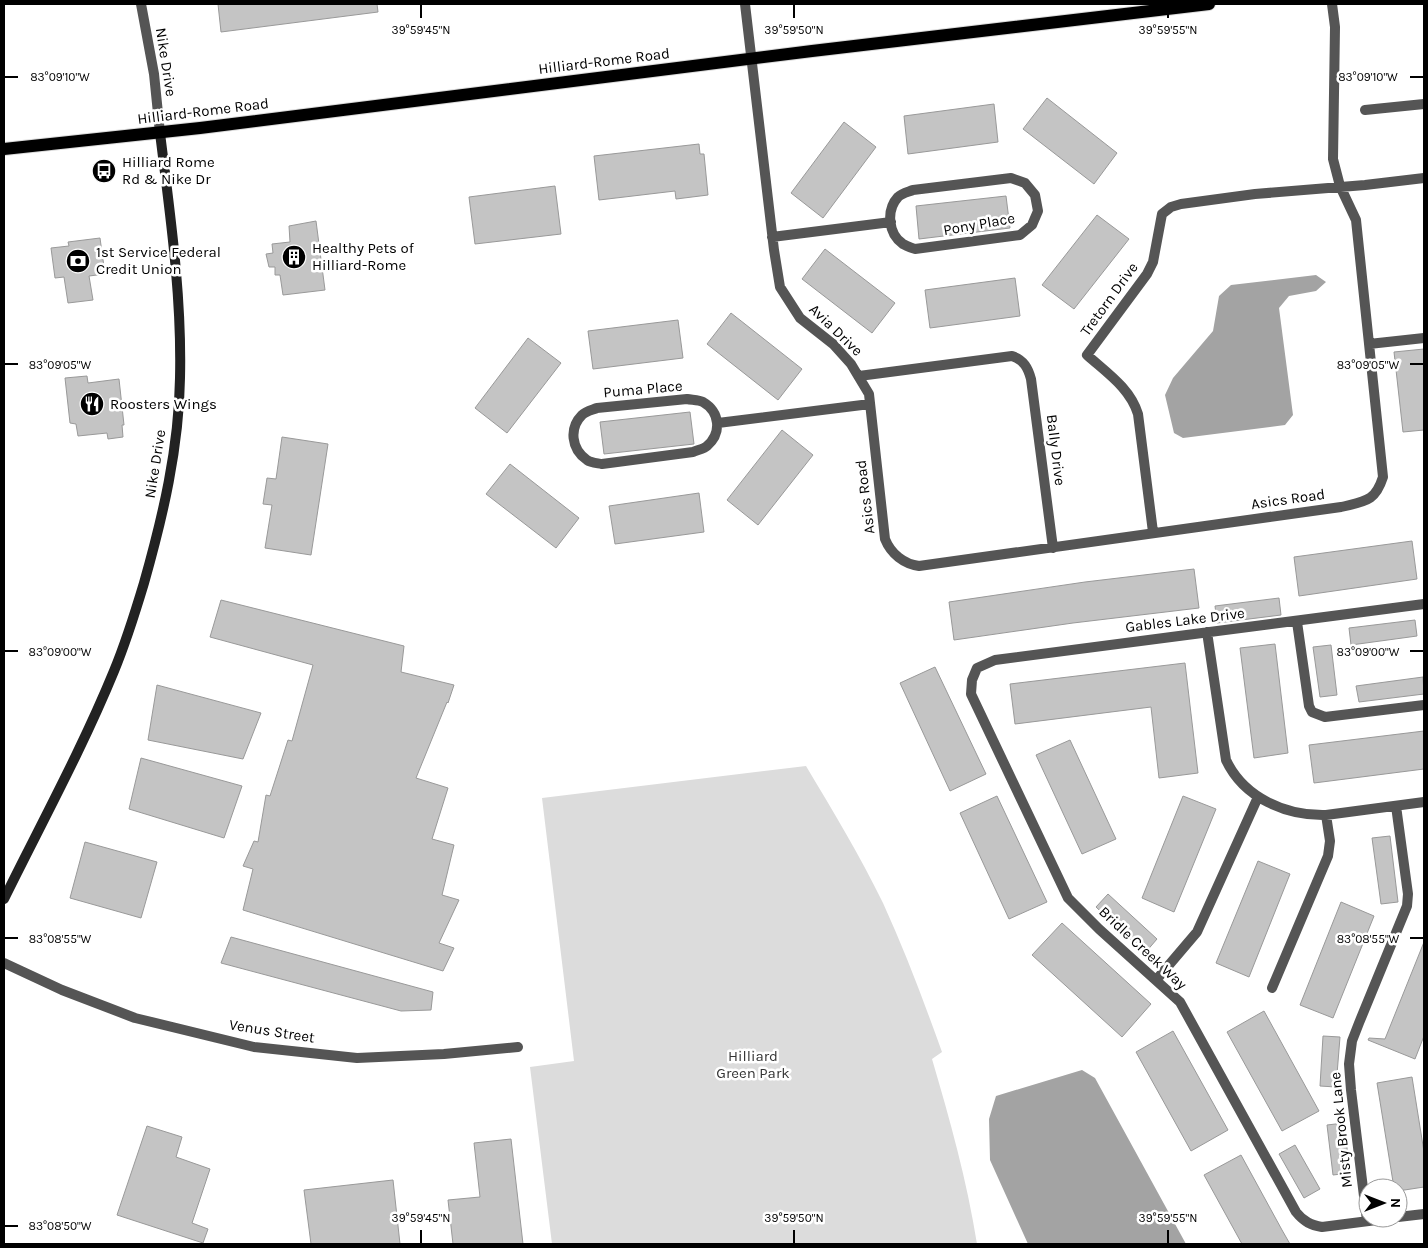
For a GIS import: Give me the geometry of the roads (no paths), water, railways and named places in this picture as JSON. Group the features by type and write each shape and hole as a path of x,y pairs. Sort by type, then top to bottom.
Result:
{"main road":[{"name":"Hilliard-Rome Road","path":"4,149 160,133 752,59 1137,8 1209,4"}],"street":[{"name":"Nike Drive","path":"4,899 114,671 133,620 158,534 178,421 180,321 172,230 154,74 141,4"},
{"name":"Avia Drive","path":"745,4 772,237 780,287 800,318 833,344 859,376 1012,356 1020,359"},
{"name":"Asics Road","path":"859,376 869,394 885,539 888,547 894,554 909,564 919,566 1341,507 1366,501 1378,492 1383,477 1356,220 1340,186 1333,159 1336,27 1332,4"},
{"path":"1365,110 1424,104"},
{"name":"Pony Place","path":"1011,178 1025,184 1035,196 1038,211 1032,226 1020,235 915,249 903,244 894,234 891,222 891,207 900,196 913,190 1011,178"},
{"path":"1340,186 1424,178"},
{"name":"Tretorn Drive","path":"1153,532 1138,414 1134,402 1125,389 1087,356 1153,262 1162,214 1171,207 1182,204 1255,194 1340,186"},
{"path":"772,237 891,222"},
{"path":"1369,344 1424,338"},
{"name":"Bally Drive","path":"1020,359 1032,379 1053,548"},
{"name":"Puma Place","path":"687,399 701,401 713,410 718,423 715,437 706,448 692,452 602,464 588,461 583,457 578,452 573,439 575,425 583,413 597,408 687,399"},
{"path":"718,423 870,404"},
{"name":"Gables Lake Drive","path":"971,694 972,680 977,668 995,660 1424,604"},
{"path":"1297,622 1309,706 1312,712 1325,718 1424,706"},
{"path":"1207,632 1226,760 1234,774 1258,798 1292,812 1312,815 1326,815 1424,802"},
{"name":"Bridle Creek Way","path":"971,694 1068,898 1099,929 1157,979 1180,1002 1296,1212 1311,1225 1322,1227 1358,1222"},
{"path":"1157,979 1196,932 1258,798"},
{"name":"Misty Brook Lane","path":"1362,1178 1349,1064 1352,1041 1407,906 1408,894 1396,806"},
{"path":"1272,988 1328,856 1330,841 1326,815"},
{"name":"Venus Street","path":"4,963 62,990 135,1018 254,1047 357,1058 444,1054 518,1047"},
{"path":"1408,1216 1424,1214"}],"place":[{"name":"Hilliard Rome Rd & Nike Dr","path":"104,171"},
{"name":"Healthy Pets of Hilliard-Rome","path":"294,257"},
{"name":"1st Service Federal Credit Union","path":"78,261"},
{"name":"Roosters Wings","path":"92,404"}],"park label":[{"name":"Hilliard Green Park","path":"753,1064"}]}
